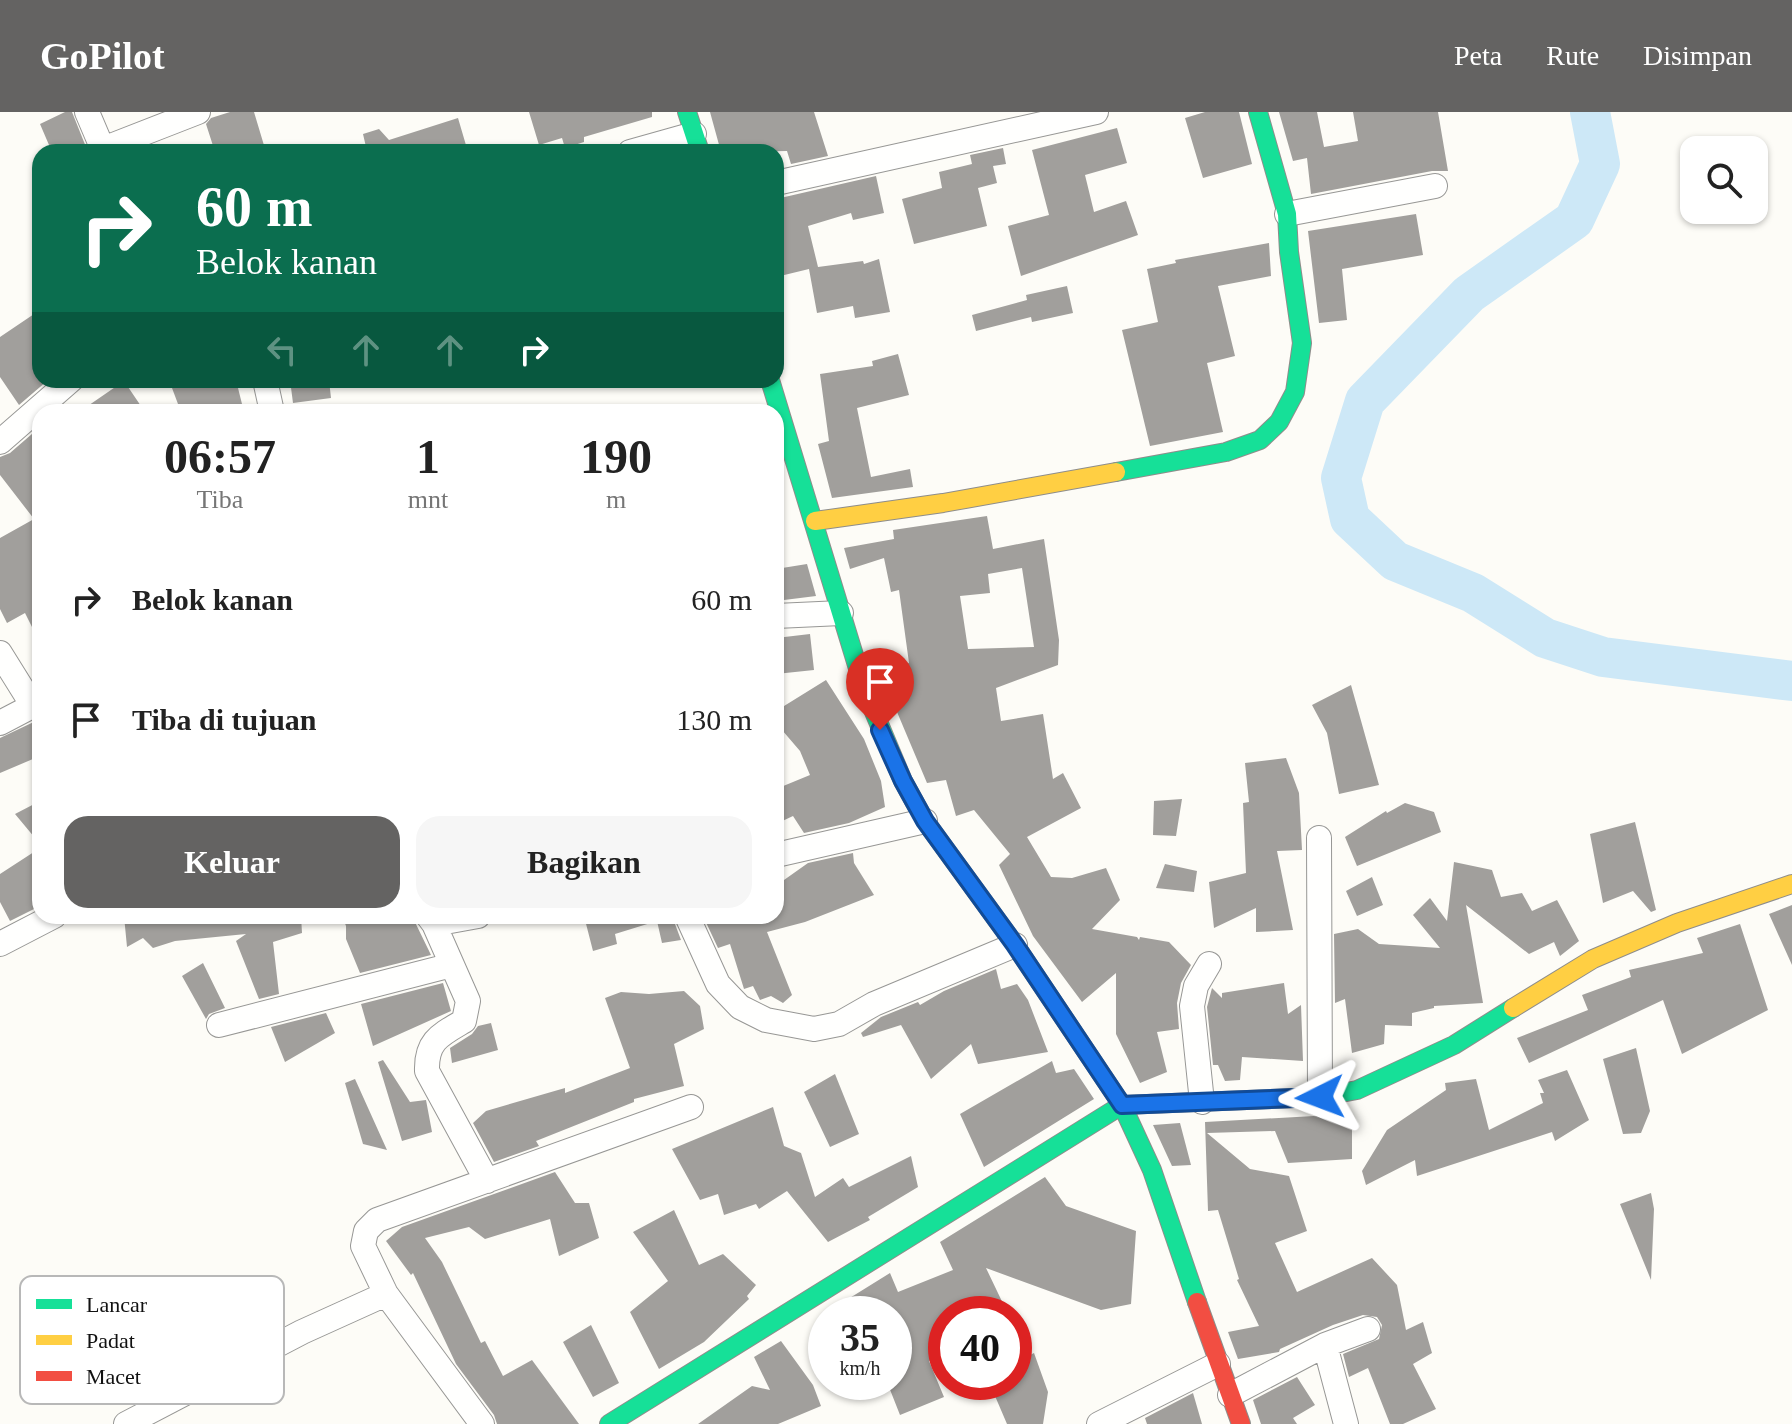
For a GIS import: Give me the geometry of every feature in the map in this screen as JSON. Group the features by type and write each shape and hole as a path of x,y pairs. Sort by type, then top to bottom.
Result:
{"street":[{"path":"87,112 101,144"},
{"path":"121,144 198,112"},
{"path":"784,181 1096,112"},
{"path":"815,521 943,503 1150,466 1226,452 1260,440 1279,422 1295,392 1302,343 1289,252 1287,214 1258,112"},
{"path":"657,144 694,133"},
{"path":"1287,214 1435,186"},
{"path":"44,404 62,388"},
{"path":"0,442 32,414"},
{"path":"785,458 815,521 864,688 903,781 925,821 1015,945 1122,1105 1152,1170 1241,1424"},
{"path":"784,616 841,613"},
{"path":"0,653 32,698"},
{"path":"0,723 32,706"},
{"path":"784,853 925,821"},
{"path":"1319,838 1320,1097"},
{"path":"609,1424 1122,1105 1320,1097 1357,1090 1454,1045 1607,953 1677,923 1792,884"},
{"path":"0,944 39,924"},
{"path":"433,924 468,1001 464,1021 432,1043 426,1056 427,1071 487,1181"},
{"path":"691,924 718,984 740,1007 766,1020 814,1029 839,1024 874,1004 1015,945"},
{"path":"1202,1102 1192,1006 1196,986 1209,964"},
{"path":"219,1025 452,965"},
{"path":"482,1424 386,1294 363,1246 366,1231 377,1220 691,1107"},
{"path":"284,1341 386,1294"},
{"path":"1230,1395 1325,1345 1368,1329"},
{"path":"1325,1345 1346,1424"},
{"path":"1099,1424 1218,1364"},
{"path":"126,1424 164,1404"}],"building":[{"path":"65,112 72,112 85,144 49,144 40,124"},
{"path":"230,112 254,112 264,144 212,144 206,124 211,118"},
{"path":"529,112 652,112 652,117 584,137 584,142 578,144 564,144 562,138 539,144"},
{"path":"710,112 814,112 828,156 791,164 784,144 719,144"},
{"path":"1205,112 1239,112 1252,164 1203,178 1185,118"},
{"path":"1279,112 1317,112 1324,147 1358,141 1353,112 1438,112 1448,171 1432,171 1311,194 1307,158 1293,161"},
{"path":"458,118 466,144 365,144 363,134 379,129 389,140"},
{"path":"1117,128 1127,163 1085,175 1094,212 1126,201 1138,235 1021,276 1008,226 1049,215 1032,150"},
{"path":"1003,148 1006,164 993,166 997,183 978,188 987,226 914,244 902,199 942,188 939,172 972,164 970,155"},
{"path":"876,176 884,213 853,220 851,213 808,226 818,267 863,261 864,264 879,259 890,312 855,318 853,306 817,313 809,269 784,275 784,197"},
{"path":"1416,214 1423,255 1342,269 1347,320 1319,323 1308,231"},
{"path":"1269,243 1271,276 1218,286 1235,356 1207,363 1223,432 1150,446 1122,330 1158,322 1147,269 1176,263 1175,260"},
{"path":"1067,286 1073,313 1032,322 1031,317 976,331 972,315 1027,300 1026,295"},
{"path":"32,315 32,388 39,388 19,405 0,377 0,337"},
{"path":"898,354 909,395 857,408 871,477 910,469 913,487 832,498 818,444 829,441 820,374 873,366 872,361"},
{"path":"114,388 129,388 140,404 91,404"},
{"path":"172,388 238,388 242,404 178,404"},
{"path":"291,388 330,388 331,398 293,403"},
{"path":"32,434 32,516 0,475 0,457 10,453"},
{"path":"987,516 993,549 1044,539 1059,640 1058,665 996,688 1001,721 1043,714 1053,779 1063,773 1081,808 1027,837 1051,877 1072,878 1106,868 1120,900 1092,929 1137,937 1139,940 1140,937 1169,942 1191,965 1181,983 1177,1003 1179,1029 1157,1032 1167,1072 1140,1083 1116,1034 1116,973 1082,1002 1033,936 999,865 1010,854 974,810 956,816 946,780 927,783 881,674 909,663 899,590 891,592 884,558 850,569 844,548 894,539 893,530","holes":["1022,568 1034,647 968,649 960,596 990,593 988,574"]},
{"path":"32,520 32,627 25,613 7,623 0,609 0,538"},
{"path":"807,564 816,596 784,600 784,568"},
{"path":"810,634 814,670 784,673 784,637"},
{"path":"826,680 864,739 881,781 885,807 849,823 804,833 793,816 784,820 784,786 810,775 800,751 784,732 784,706"},
{"path":"1351,685 1379,785 1339,794 1327,733 1312,705"},
{"path":"32,723 32,759 0,773 0,738"},
{"path":"1286,758 1299,793 1302,850 1277,851 1293,930 1256,932 1256,908 1214,928 1209,882 1246,873 1243,803 1249,802 1245,763"},
{"path":"1182,799 1176,836 1153,835 1154,801"},
{"path":"1405,803 1434,812 1441,832 1357,866 1345,837 1386,811"},
{"path":"32,805 32,834 15,814"},
{"path":"1635,822 1656,910 1651,912 1633,891 1603,903 1590,834"},
{"path":"32,853 32,910 10,921 0,902 0,874"},
{"path":"853,853 854,863 874,895 805,922 767,932 792,995 783,1003 771,996 760,1000 753,986 744,989 730,944 718,948 707,924 784,924 784,880 808,863"},
{"path":"1454,862 1492,870 1501,897 1522,893 1532,911 1557,900 1579,941 1560,956 1554,942 1529,954 1466,905 1483,1003 1434,1006 1412,1013 1412,1026 1385,1025 1384,1044 1352,1053 1345,999 1335,1003 1334,934 1358,929 1379,944 1440,948 1413,915 1430,898 1447,921"},
{"path":"1165,864 1197,871 1194,892 1156,888"},
{"path":"1372,877 1383,905 1357,916 1346,891"},
{"path":"1792,905 1792,965 1769,914"},
{"path":"125,924 301,924 302,933 273,942 279,994 259,999 236,941 246,934 175,941 153,948 143,938 127,947"},
{"path":"416,924 431,955 360,973 346,939 346,926"},
{"path":"586,924 647,924 615,934 617,944 593,951"},
{"path":"658,924 675,924 681,940 662,943"},
{"path":"1740,924 1768,1010 1682,1054 1663,1000 1529,1063 1517,1038 1588,1010 1582,995 1631,977 1629,970 1703,953 1697,938"},
{"path":"203,963 225,1008 209,1014 206,1019 182,976"},
{"path":"996,969 1001,989 1017,984 1028,1000 1048,1052 978,1064 971,1044 931,1079 901,1025 863,1037 861,1033 881,1017 918,1002 920,1005"},
{"path":"443,983 451,1011 373,1046 361,1004"},
{"path":"1284,983 1288,1014 1301,1005 1303,1061 1242,1057 1240,1080 1225,1081 1218,1065 1213,1065 1207,1007 1212,988 1222,998 1222,993"},
{"path":"684,991 700,1006 704,1029 674,1044 684,1086 634,1099 634,1102 536,1141 539,1146 494,1162 473,1123 486,1111 565,1088 565,1093 630,1068 605,998 621,992 649,994"},
{"path":"326,1013 335,1033 285,1062 271,1027"},
{"path":"491,1023 498,1050 452,1063 450,1048 472,1034 478,1026"},
{"path":"1636,1048 1650,1111 1641,1133 1623,1134 1603,1059"},
{"path":"383,1060 410,1102 426,1100 432,1132 402,1141 378,1062"},
{"path":"1052,1061 1056,1073 1074,1069 1094,1099 984,1167 960,1114"},
{"path":"1567,1070 1589,1120 1555,1141 1552,1132 1417,1176 1415,1160 1366,1185 1362,1171 1387,1130 1446,1090 1445,1083 1476,1079 1489,1130 1543,1103 1540,1093 1544,1093 1538,1080"},
{"path":"835,1074 859,1134 830,1147 804,1092"},
{"path":"355,1079 387,1150 363,1144 345,1083"},
{"path":"773,1107 784,1146 801,1153 815,1197 843,1178 849,1187 911,1156 918,1187 868,1217 870,1220 828,1242 787,1191 759,1209 756,1204 724,1215 718,1194 700,1200 672,1149"},
{"path":"1352,1116 1352,1159 1288,1163 1275,1131 1207,1133 1250,1169 1289,1176 1307,1231 1275,1243 1297,1292 1372,1258 1397,1285 1406,1330 1423,1322 1432,1353 1413,1364 1436,1409 1403,1424 1390,1424 1368,1368 1349,1377 1343,1354 1379,1339 1382,1325 1377,1317 1363,1315 1333,1325 1279,1352 1238,1359 1228,1332 1259,1326 1237,1280 1218,1210 1208,1211 1205,1122"},
{"path":"1180,1123 1191,1165 1172,1166 1153,1125"},
{"path":"555,1172 575,1203 589,1203 599,1238 559,1256 550,1219 485,1239 469,1227 425,1238 442,1262 481,1343 485,1341 503,1376 532,1360 579,1424 497,1424 494,1415 456,1364 413,1273 411,1275 386,1241 402,1227"},
{"path":"1045,1177 1066,1206 1136,1231 1131,1304 1101,1310 986,1268 999,1296 928,1296 928,1400 937,1400 900,1415 894,1400 912,1400 912,1296 853,1296 890,1273 898,1292 953,1270 940,1242"},
{"path":"1651,1193 1654,1209 1651,1280 1620,1204"},
{"path":"674,1210 699,1265 723,1254 756,1285 747,1296 749,1299 704,1342 659,1369 630,1312 668,1281 633,1232"},
{"path":"591,1325 619,1383 593,1397 563,1342"},
{"path":"781,1341 808,1378 808,1400 819,1400 821,1406 778,1424 698,1424 752,1386 770,1390 754,1357"},
{"path":"1034,1353 1048,1392 1043,1424 1007,1424 997,1400 1032,1400"},
{"path":"1297,1377 1315,1405 1293,1418 1297,1424 1261,1424 1253,1400"},
{"path":"1193,1393 1202,1424 1147,1424 1145,1418"}],"waterway":[{"path":"1590,112 1600,164 1574,220 1469,294 1365,401 1341,478 1350,519 1395,561 1473,593 1545,638 1603,657 1792,681"}],"traffic: fast":[{"path":"687,112 697,144"},
{"path":"1116,472 1226,452 1260,440 1279,422 1295,392 1302,343 1289,252 1287,214 1258,112"},
{"path":"772,388 777,404"},
{"path":"784,426 864,688 903,781 925,821 1015,945 1122,1105 1152,1170 1197,1302"},
{"path":"609,1424 1122,1105 1320,1097 1357,1090 1454,1045 1513,1008"}],"traffic: slow":[{"path":"815,521 943,503 1116,472"},
{"path":"1513,1008 1593,959 1677,923 1792,884"}],"traffic: jam":[{"path":"1197,1302 1241,1424"}],"route":[{"path":"880,730 925,821 1015,945 1122,1105 1320,1097"}]}
